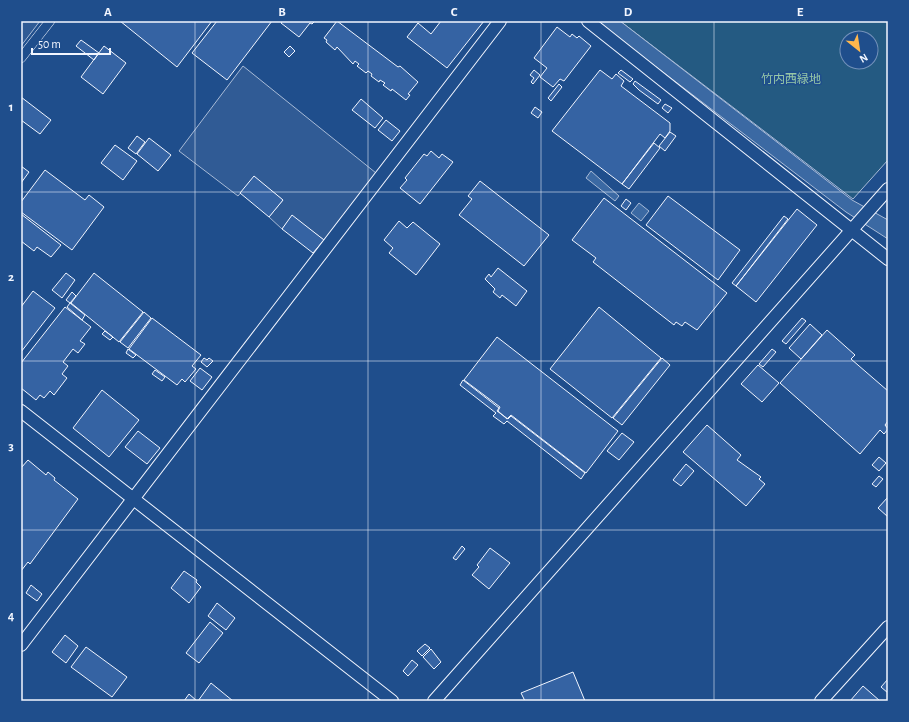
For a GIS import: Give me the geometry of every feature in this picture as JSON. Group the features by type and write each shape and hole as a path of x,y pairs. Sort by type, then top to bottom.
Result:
{"street":[{"path":"21,58 50,21"},
{"path":"21,645 500,21"},
{"path":"588,21 851,232 888,259"},
{"path":"434,701 888,189"},
{"path":"21,411 392,701"},
{"path":"821,701 888,627"}],"green space":[{"name":"竹内西緑地","path":"620,21 888,21 888,160 853,199"}],"shaded area":[{"path":"21,21 40,21 21,46"},
{"path":"596,21 620,21 852,200 888,220 888,239 846,212"},
{"path":"243,66 376,173 324,240 292,216 282,229 269,217 283,200 254,177 238,196 179,151"},
{"path":"591,171 619,196 615,201 586,178"},
{"path":"639,203 649,211 641,221 631,213"}],"building":[{"path":"120,21 212,21 177,67"},
{"path":"217,21 272,21 227,80 192,53"},
{"path":"282,21 315,21 312,24 310,23 299,37 281,23"},
{"path":"337,21 398,67 400,66 418,82 408,94 410,95 406,100 392,89 391,91 383,85 385,83 380,80 379,82 371,76 372,74 368,71 366,73 357,66 359,64 355,61 353,64 337,47 335,50 326,42 327,40 324,38"},
{"path":"441,21 484,21 447,68 407,37 418,23 431,34"},
{"path":"557,27 570,37 572,34 577,38 579,36 591,46 564,81 560,79 553,87 540,77 547,68 534,58"},
{"path":"81,40 99,53 94,60 76,46"},
{"path":"104,46 126,63 103,94 81,77"},
{"path":"290,46 295,51 289,57 284,52"},
{"path":"534,70 540,75 533,84 531,82 534,78 530,75"},
{"path":"600,70 612,79 616,74 624,81 621,86 670,123 670,131 665,138 660,134 622,184 552,131"},
{"path":"621,70 633,79 630,82 618,73"},
{"path":"635,81 661,100 658,104 633,84"},
{"path":"559,84 562,87 551,101 548,98"},
{"path":"21,97 51,120 40,134 21,120"},
{"path":"361,99 383,118 375,128 352,110"},
{"path":"665,104 672,108 668,113 662,108"},
{"path":"535,107 542,112 538,118 531,113"},
{"path":"386,120 400,131 392,141 378,130"},
{"path":"670,132 676,136 665,151 659,146"},
{"path":"137,136 145,142 136,154 128,148"},
{"path":"149,138 171,155 158,171 137,154"},
{"path":"654,143 660,148 629,189 622,184"},
{"path":"115,145 137,161 123,180 101,163"},
{"path":"431,151 439,158 442,154 453,162 420,204 400,188 407,180 405,178 424,154 427,156"},
{"path":"21,166 29,172 21,183"},
{"path":"45,170 85,200 89,195 104,207 72,250 21,212 21,202"},
{"path":"254,176 283,200 269,217 240,193"},
{"path":"480,181 549,235 524,266 459,215 472,199 468,196"},
{"path":"668,196 740,250 718,280 646,225"},
{"path":"604,198 727,293 697,330 685,322 682,326 676,322 674,325 593,262 596,258 572,240"},
{"path":"626,199 631,203 626,210 621,206"},
{"path":"797,209 817,225 756,302 736,286"},
{"path":"21,214 61,245 51,257 37,247 34,251 21,241"},
{"path":"292,215 324,240 313,253 282,229"},
{"path":"784,216 788,219 736,286 732,283"},
{"path":"399,221 407,228 413,222 440,244 416,275 389,253 393,248 384,240"},
{"path":"498,268 527,291 516,306 502,295 500,298 493,292 495,289 485,279 489,274 491,277"},
{"path":"66,273 75,280 62,298 52,290"},
{"path":"94,273 143,312 119,342 71,303"},
{"path":"33,291 55,308 21,352 21,307"},
{"path":"72,292 76,296 70,303 66,300"},
{"path":"70,303 85,315 82,320 67,307"},
{"path":"65,307 91,327 80,341 85,344 78,353 73,349 63,362 68,366 62,374 67,378 54,395 50,391 44,398 40,395 36,400 21,388 21,363"},
{"path":"599,307 661,358 612,418 550,369"},
{"path":"144,312 151,318 128,348 120,342"},
{"path":"152,318 201,355 192,366 196,369 185,382 182,379 177,385 129,349"},
{"path":"802,318 806,321 786,344 782,341"},
{"path":"810,324 822,335 801,359 789,348"},
{"path":"827,330 855,355 851,359 888,391 888,421 885,425 888,429 884,434 880,430 860,454 780,383"},
{"path":"105,331 113,337 110,340 102,334"},
{"path":"497,337 618,431 586,473 511,415 507,419 498,411 500,407 464,380"},
{"path":"128,349 136,355 133,358 126,353"},
{"path":"772,349 776,352 763,367 759,364"},
{"path":"204,358 207,360 209,358 213,361 207,367 201,362"},
{"path":"662,358 670,365 622,425 613,418"},
{"path":"758,365 779,383 762,402 741,384"},
{"path":"200,368 212,377 202,390 190,381"},
{"path":"155,370 165,377 162,381 152,374"},
{"path":"463,380 499,408 497,411 508,419 511,416 585,473 581,479 507,421 504,424 493,416 496,413 460,385"},
{"path":"102,390 139,420 109,457 73,428"},
{"path":"707,425 741,455 737,460 761,477 759,479 765,484 746,506 683,452"},
{"path":"138,431 160,448 147,464 125,447"},
{"path":"622,433 634,442 619,460 607,451"},
{"path":"879,457 886,463 879,471 872,465"},
{"path":"28,460 46,475 48,472 55,478 54,480 78,499 30,564 28,562 21,571 21,468"},
{"path":"686,464 694,471 681,486 673,480"},
{"path":"879,476 883,479 876,487 872,484"},
{"path":"888,497 888,517 878,508"},
{"path":"462,546 465,549 456,560 453,558"},
{"path":"490,548 510,563 489,589 472,575 479,567 477,565"},
{"path":"184,571 197,580 196,582 201,587 189,603 171,588"},
{"path":"31,585 42,594 37,601 26,593"},
{"path":"217,603 235,618 226,630 208,616"},
{"path":"210,622 223,633 199,663 186,653"},
{"path":"65,635 78,646 66,663 52,652"},
{"path":"425,644 430,648 422,656 417,651"},
{"path":"86,647 127,677 112,697 71,667"},
{"path":"431,649 441,662 434,669 423,657"},
{"path":"412,660 418,665 408,676 403,671"},
{"path":"573,672 585,701 525,701 521,693"},
{"path":"888,679 888,693 881,687"},
{"path":"211,683 233,701 198,701"},
{"path":"863,686 880,701 850,701"},
{"path":"189,694 197,701 184,701"}]}
